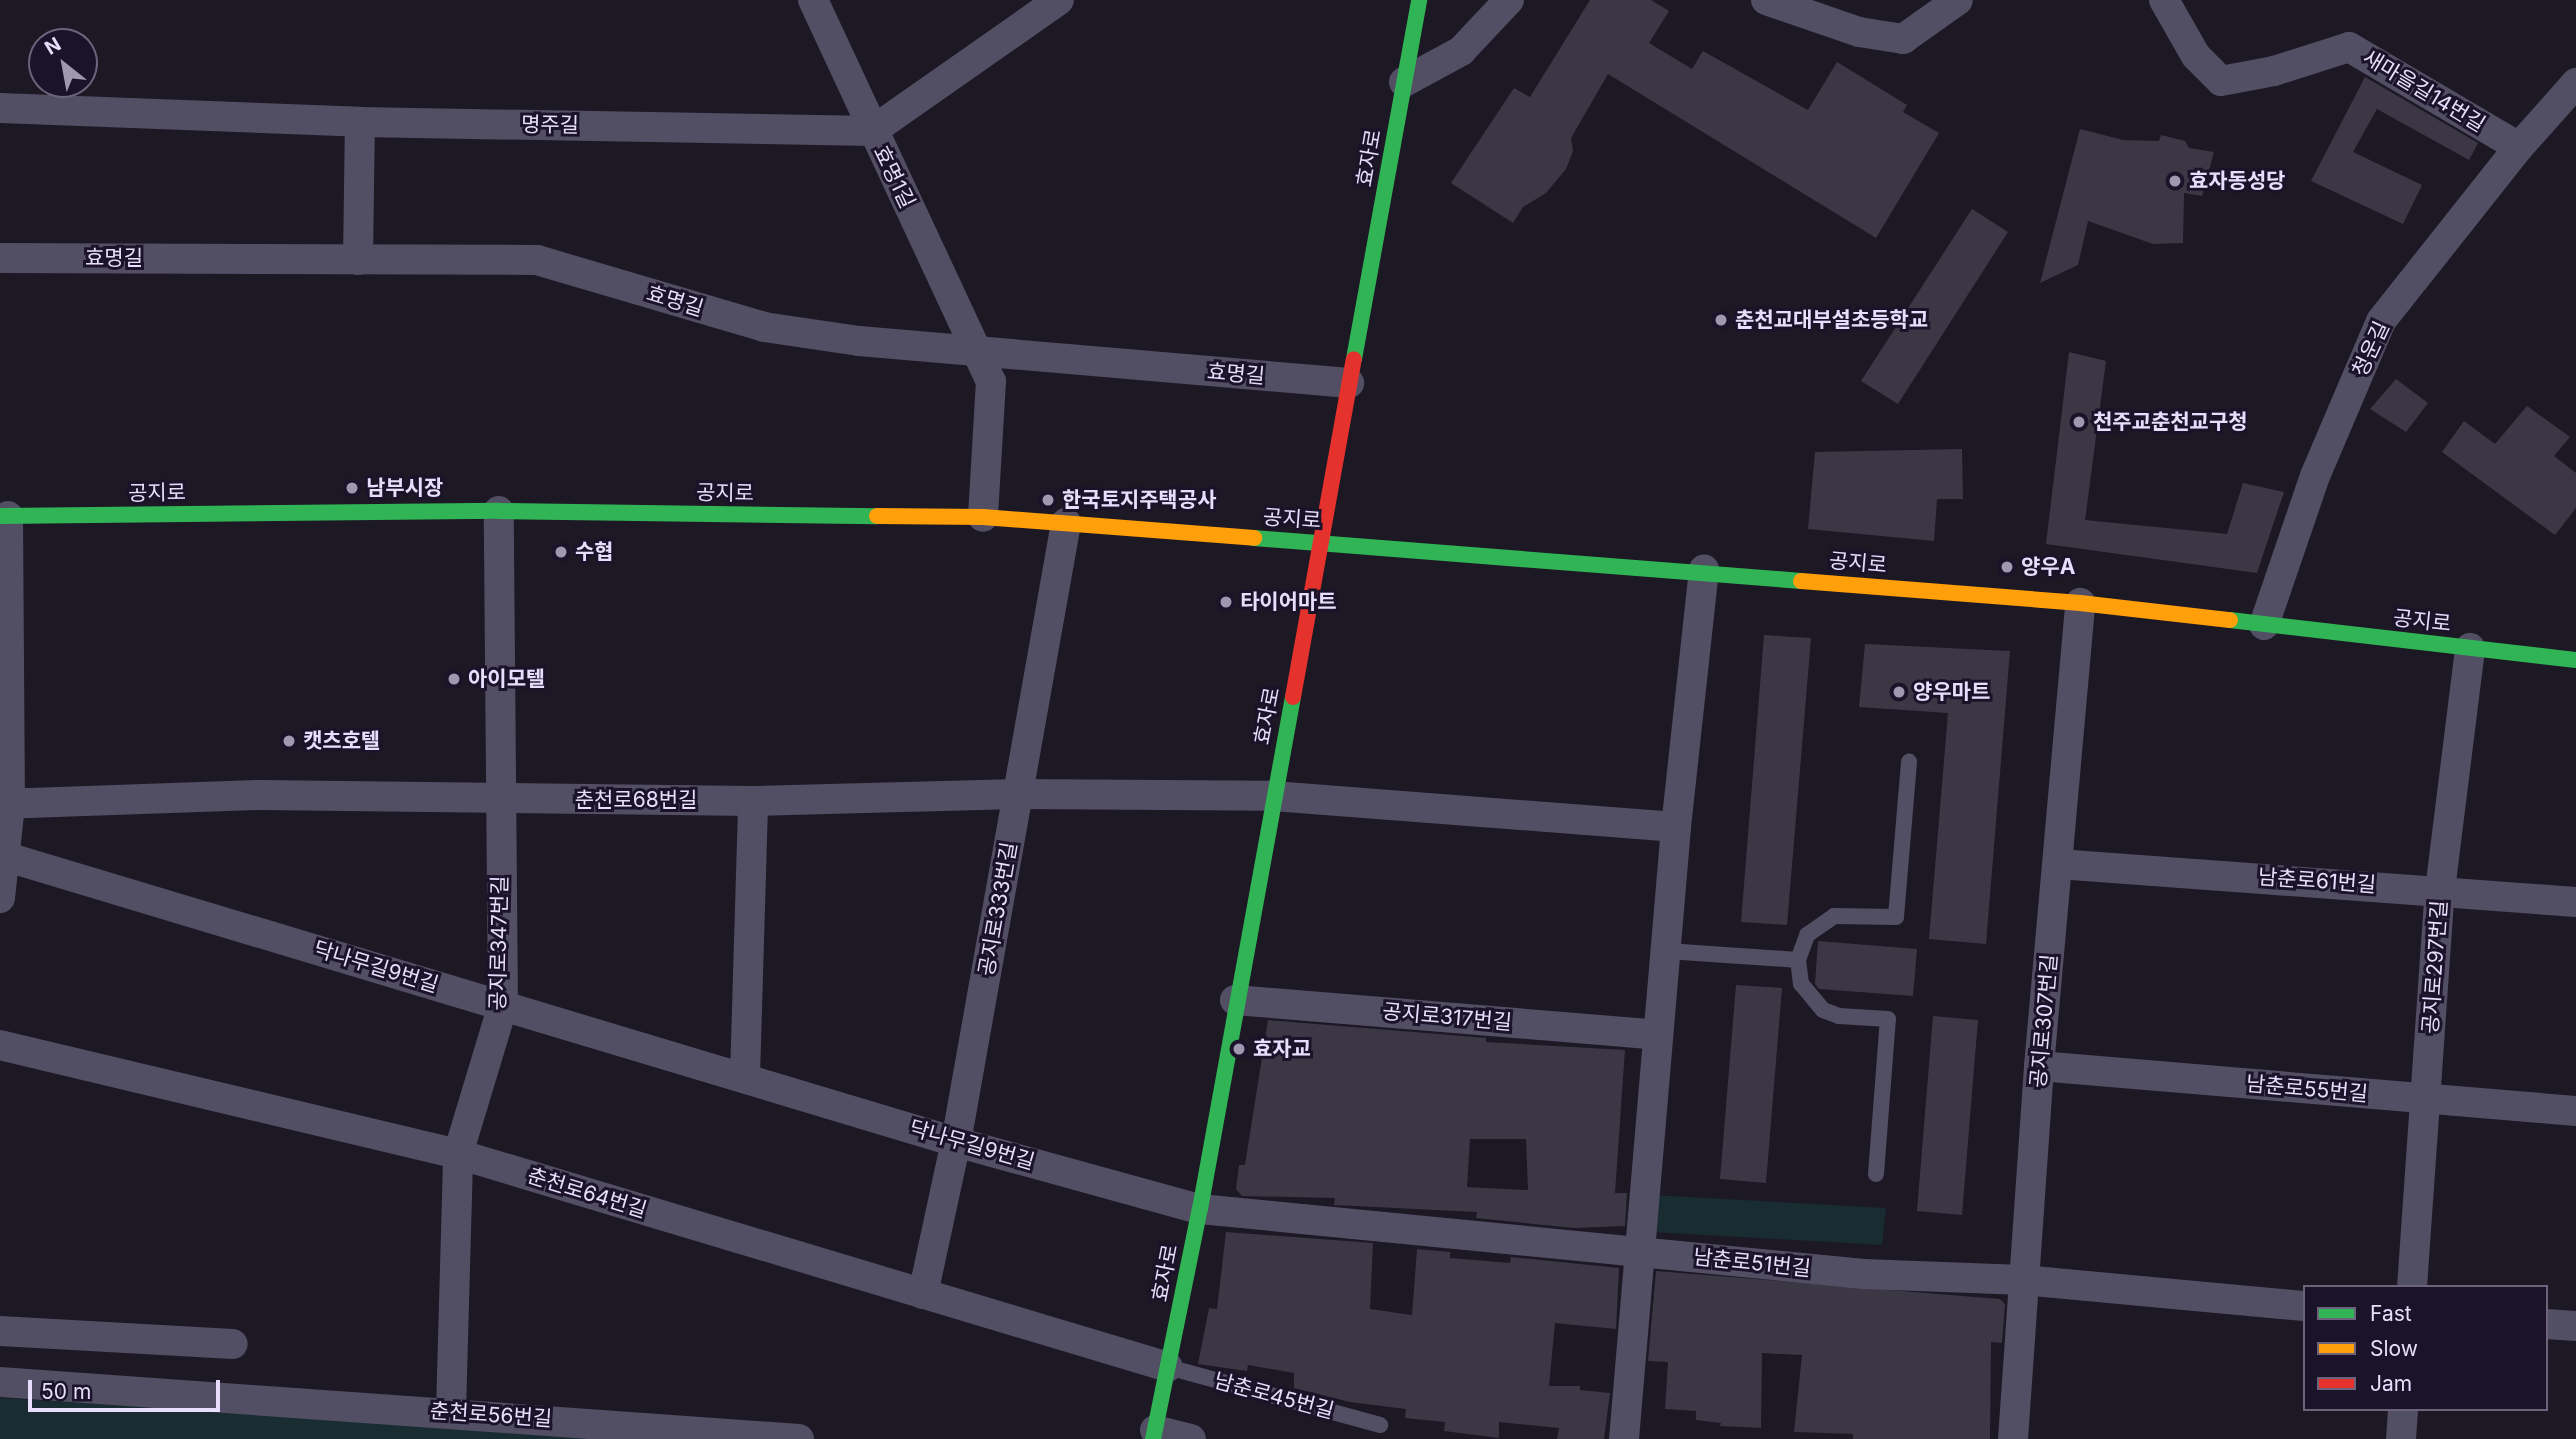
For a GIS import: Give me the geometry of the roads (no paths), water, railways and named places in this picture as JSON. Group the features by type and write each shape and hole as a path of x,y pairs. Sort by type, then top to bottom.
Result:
{"street":[{"name":"효명1길","path":"813,0 872,131 981,352 991,381 983,517"},
{"path":"872,131 1059,0"},
{"name":"효자로","path":"1154,1434 1200,1209 1235,1000 1323,543 1349,383 1419,0"},
{"path":"1404,82 1461,51 1509,0"},
{"path":"1766,0 1859,32 1903,40 1958,0"},
{"name":"새마을길14번길","path":"2164,0 2196,56 2221,81 2274,71 2349,47 2519,147"},
{"name":"청운길","path":"2264,625 2315,476 2381,321 2519,147 2576,83"},
{"name":"명주길","path":"0,108 360,122 872,131"},
{"path":"358,260 360,122"},
{"name":"효명길","path":"0,258 537,260 764,327 981,352 1349,383"},
{"name":"공지로","path":"4,516 499,511 983,517 1704,570 2080,603 2576,660"},
{"name":"공지로347번길","path":"451,1411 458,1154 503,1005 499,799 499,511"},
{"path":"0,898 7,857 4,516"},
{"name":"공지로333번길","path":"923,1294 956,1142 1066,523"},
{"path":"1624,1439 1676,827 1704,570"},
{"name":"공지로307번길","path":"2013,1439 2039,1066 2080,603"},
{"name":"공지로297번길","path":"2412,1285 2440,890 2470,648"},
{"name":"춘천로68번길","path":"5,804 261,795 752,801 1018,794 1273,796"},
{"path":"1273,796 1676,827"},
{"path":"745,1076 752,801"},
{"name":"닥나무길9번길","path":"7,857 745,1076 956,1142 1200,1209"},
{"name":"남춘로61번길","path":"2058,864 2576,902"},
{"name":"공지로317번길","path":"1235,1000 1658,1035"},
{"name":"춘천로64번길","path":"0,1045 458,1154 1168,1367"},
{"name":"남춘로55번길","path":"2039,1066 2576,1111"},
{"name":"남춘로51번길","path":"1200,1209 1864,1274 2023,1280 2303,1306"},
{"path":"2548,1324 2576,1326"},
{"path":"0,1331 233,1344"},
{"name":"춘천로56번길","path":"0,1382 451,1411 799,1439"},
{"path":"2401,1439 2403,1411"},
{"path":"1154,1434 1191,1439"}],"lane":[{"path":"1876,1174 1888,1019 1839,1016 1823,1010 1801,984 1798,960 1807,935 1834,916 1896,917 1909,762"},
{"path":"1667,951 1798,960"},
{"name":"남춘로45번길","path":"1168,1367 1380,1424"}],"place":[{"name":"효자동성당","path":"2175,181"},
{"name":"춘천교대부설초등학교","path":"1721,320"},
{"name":"천주교춘천교구청","path":"2079,422"},
{"name":"남부시장","path":"352,488"},
{"name":"한국토지주택공사","path":"1048,500"},
{"name":"수협","path":"561,552"},
{"name":"양우A","path":"2007,567"},
{"name":"타이어마트","path":"1226,602"},
{"name":"아이모텔","path":"454,679"},
{"name":"양우마트","path":"1899,692"},
{"name":"캣츠호텔","path":"289,741"},
{"name":"효자교","path":"1239,1049"}]}
